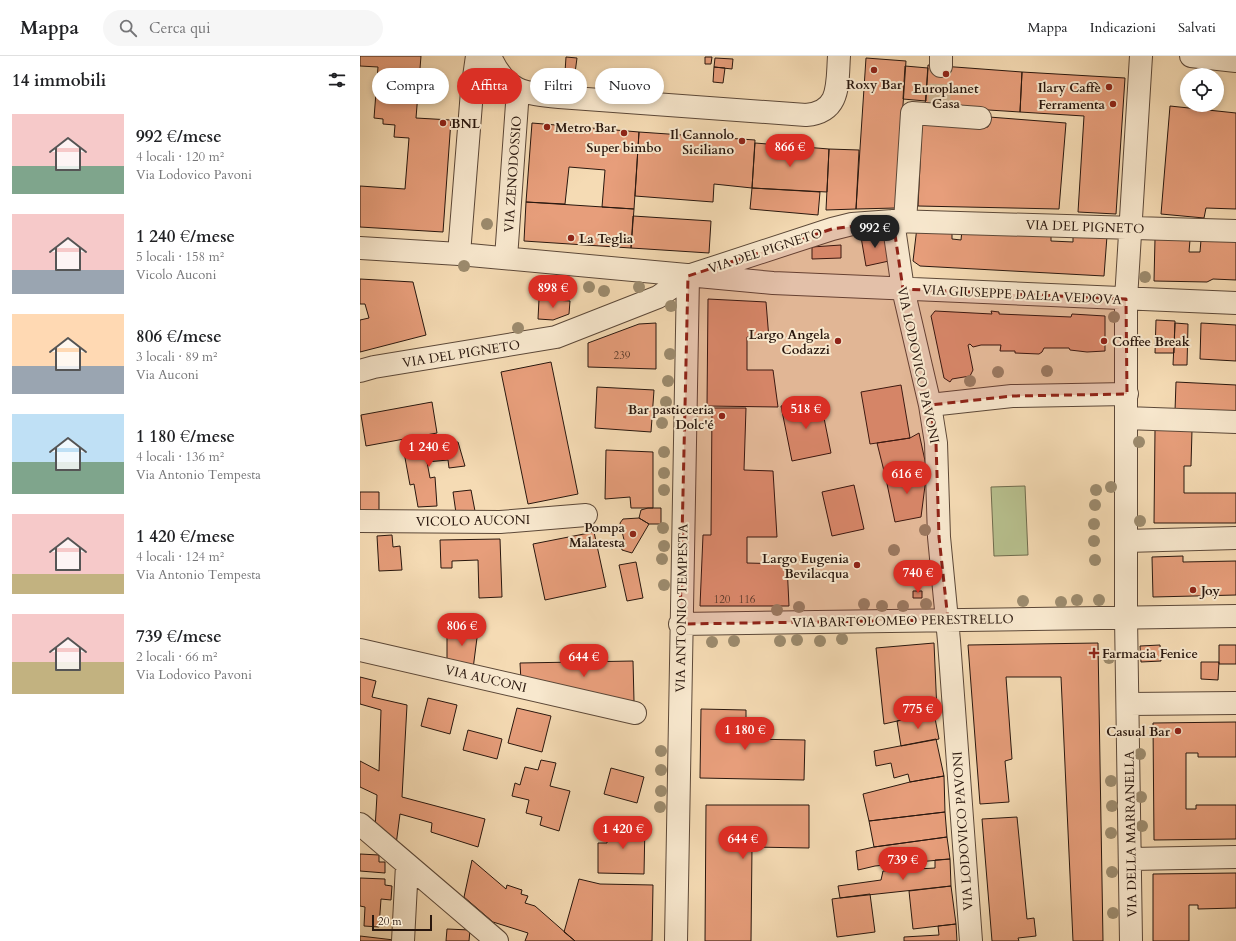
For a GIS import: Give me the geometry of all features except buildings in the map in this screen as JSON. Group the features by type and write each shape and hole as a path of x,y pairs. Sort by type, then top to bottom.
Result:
{"street":[{"path":"459,254 472,91 477,56"},
{"path":"490,56 497,68"},
{"path":"522,91 559,97 814,114 826,110 835,98 839,56"},
{"path":"1126,617 1126,299 1141,56"},
{"path":"1191,56 1236,61"},
{"name":"VIA ZENODOSSIO","path":"506,258 517,104"},
{"name":"VIA LODOVICO PAVONI","path":"971,941 948,620 939,537 936,443 930,405 903,289 899,221 912,113 938,111 980,118"},
{"name":"VIA DEL PIGNETO","path":"360,371 374,367 556,337 658,297 688,276 832,229 863,223 899,221 1236,231"},
{"name":"VIA GIUSEPPE DALLA VEDOVA","path":"360,248 459,254 774,283 1236,303"},
{"name":"VIA ANTONIO TEMPESTA","path":"676,941 680,624 688,276"},
{"path":"930,405 1012,396 1127,394"},
{"path":"1126,418 1236,422"},
{"name":"VICOLO AUCONI","path":"360,521 500,522 586,515"},
{"path":"1126,541 1236,538"},
{"name":"VIA BARTOLOMEO PERESTRELLO","path":"680,624 1236,616"},
{"name":"VIA DELLA MARRANELLA","path":"1126,617 1129,704 1131,941"},
{"name":"VIA AUCONI","path":"360,650 635,713"},
{"path":"1129,704 1236,703"},
{"path":"360,824 497,941"},
{"path":"1131,859 1236,857"},
{"path":"403,941 407,865"}],"highlighted area":[{"path":"893,221 903,289 1126,299 1127,394 1012,396 930,405 936,443 939,537 948,620 680,624 688,276 832,229"}],"green space":[{"path":"1025,486 1028,555 994,556 991,487"}],"tunnel":[{"path":"939,106 941,66"}],"place":[{"name":"Roxy Bar","path":"874,70"},
{"name":"Europlanet Casa","path":"946,74"},
{"name":"Ilary Caffè","path":"1109,87"},
{"name":"Ferramenta","path":"1113,104"},
{"name":"BNL","path":"443,123"},
{"name":"Metro Bar","path":"547,127"},
{"name":"Super bimbo","path":"624,133"},
{"name":"Il Cannolo Siciliano","path":"742,141"},
{"name":"La Teglia","path":"571,238"},
{"name":"Largo Angela Codazzi","path":"838,341"},
{"name":"Coffee Break","path":"1104,341"},
{"name":"Bar pasticceria Dolc'é","path":"722,416"},
{"name":"Pompa Malatesta","path":"633,534"},
{"name":"Largo Eugenia Bevilacqua","path":"857,565"},
{"name":"Joy","path":"1193,590"},
{"name":"Farmacia Fenice","path":"1094,653"},
{"name":"Casual Bar","path":"1178,731"}]}
